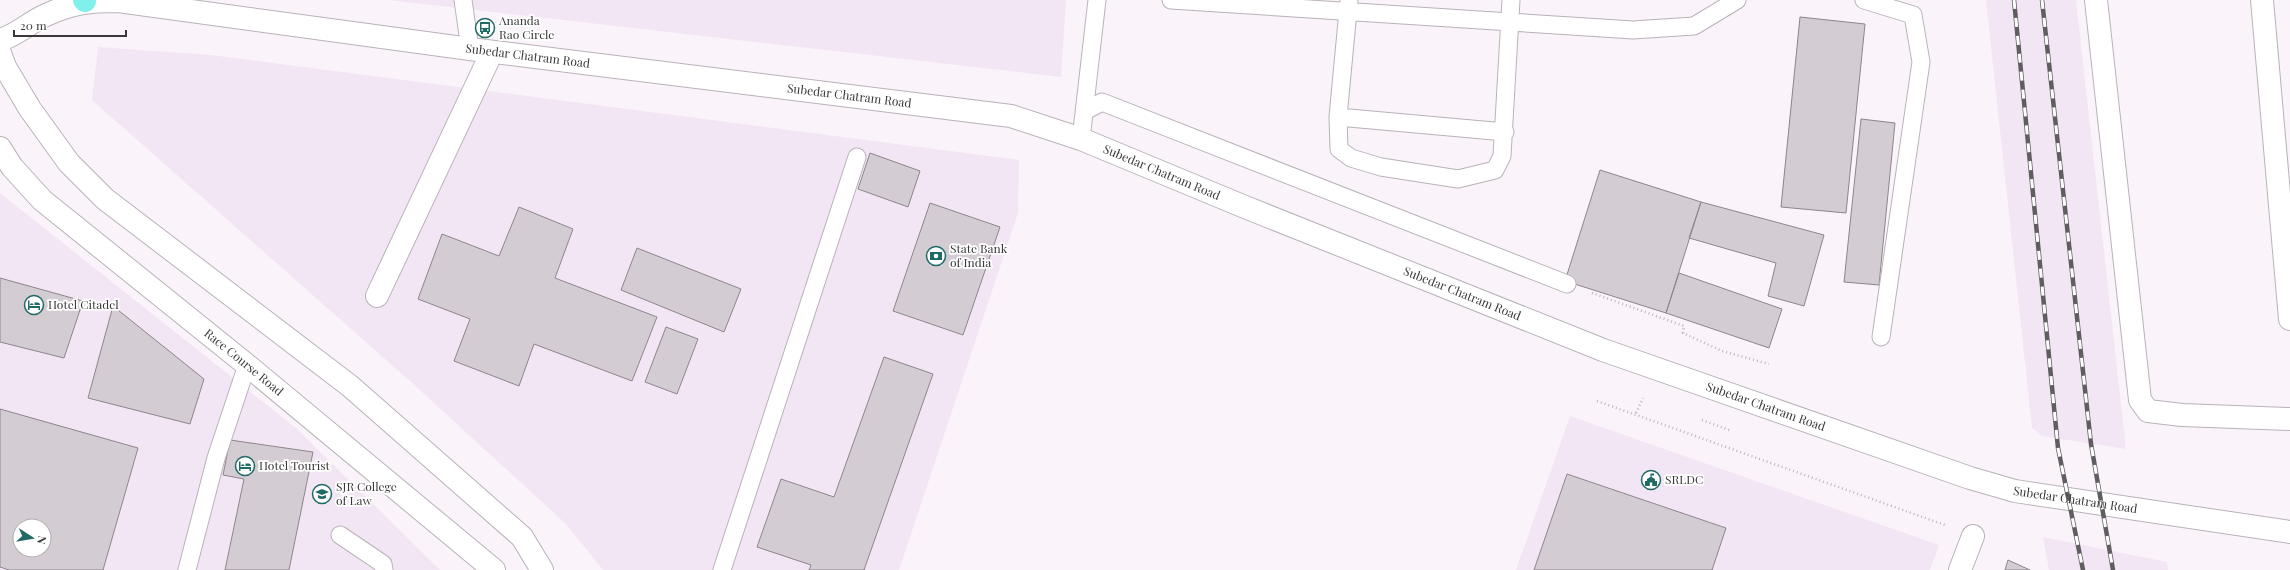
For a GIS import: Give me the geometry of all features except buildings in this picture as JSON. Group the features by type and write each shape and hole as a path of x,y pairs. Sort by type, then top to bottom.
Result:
{"main road":[{"path":"2096,0 2140,400 2148,411 2182,415 2290,419"},
{"path":"2262,0 2290,319"},
{"name":"Subedar Chatram Road","path":"0,40 11,36 46,15 84,1 118,1 492,52 1011,116 1081,139 1245,207 1603,350 1970,478 2015,491 2290,532"},
{"path":"377,296 492,52"},
{"path":"0,53 5,67 34,115 69,163 105,200 350,386 522,537 542,570"},
{"name":"Race Course Road","path":"0,148 12,167 42,200 247,365 494,570"},
{"path":"1960,570 1974,536"}],"lane":[{"path":"462,0 470,49"},
{"path":"1081,139 1097,0"},
{"path":"1171,0 1349,6 1510,22 1633,30 1694,26 1737,0"},
{"path":"1349,6 1338,117 1339,149 1351,158 1381,167 1458,179 1495,170 1502,156 1505,132 1511,0"},
{"path":"1864,0 1873,1 1913,15 1921,62 1881,337"},
{"path":"1084,111 1102,102 1567,284"},
{"path":"1338,117 1505,132"},
{"path":"722,570 857,157"},
{"path":"187,570 216,458 247,365"},
{"path":"340,535 383,564 384,570"}],"path":[{"path":"1567,284 1684,326 1683,333 1722,351 1769,364"},
{"path":"1636,413 1642,398 1649,400"},
{"path":"1598,401 1636,413 1974,536"},
{"path":"1697,418 1732,431"}],"shaded area":[{"path":"388,0 1066,0 1061,77"},
{"path":"1986,0 2076,0 2126,449 2042,436 2032,428"},
{"path":"98,47 211,55 1019,160 1018,213 899,570 603,570 566,524 411,382 92,100"},
{"path":"0,193 296,428 440,570 0,570"},
{"name":"SRLDC","path":"1570,416 1939,545 1930,570 1516,570"},
{"path":"2043,537 2167,562 2168,570 2049,570"}],"railway":[{"path":"2014,0 2058,448 2083,570"},
{"path":"2042,0 2091,444 2113,570"}],"place":[{"name":"Ananda Rao Circle","path":"485,28"},
{"name":"State Bank of India","path":"936,256"},
{"name":"Hotel Citadel","path":"34,305"},
{"name":"Hotel Tourist","path":"245,466"},
{"name":"SRLDC","path":"1651,480"},
{"name":"SJR College of Law","path":"322,494"}]}
